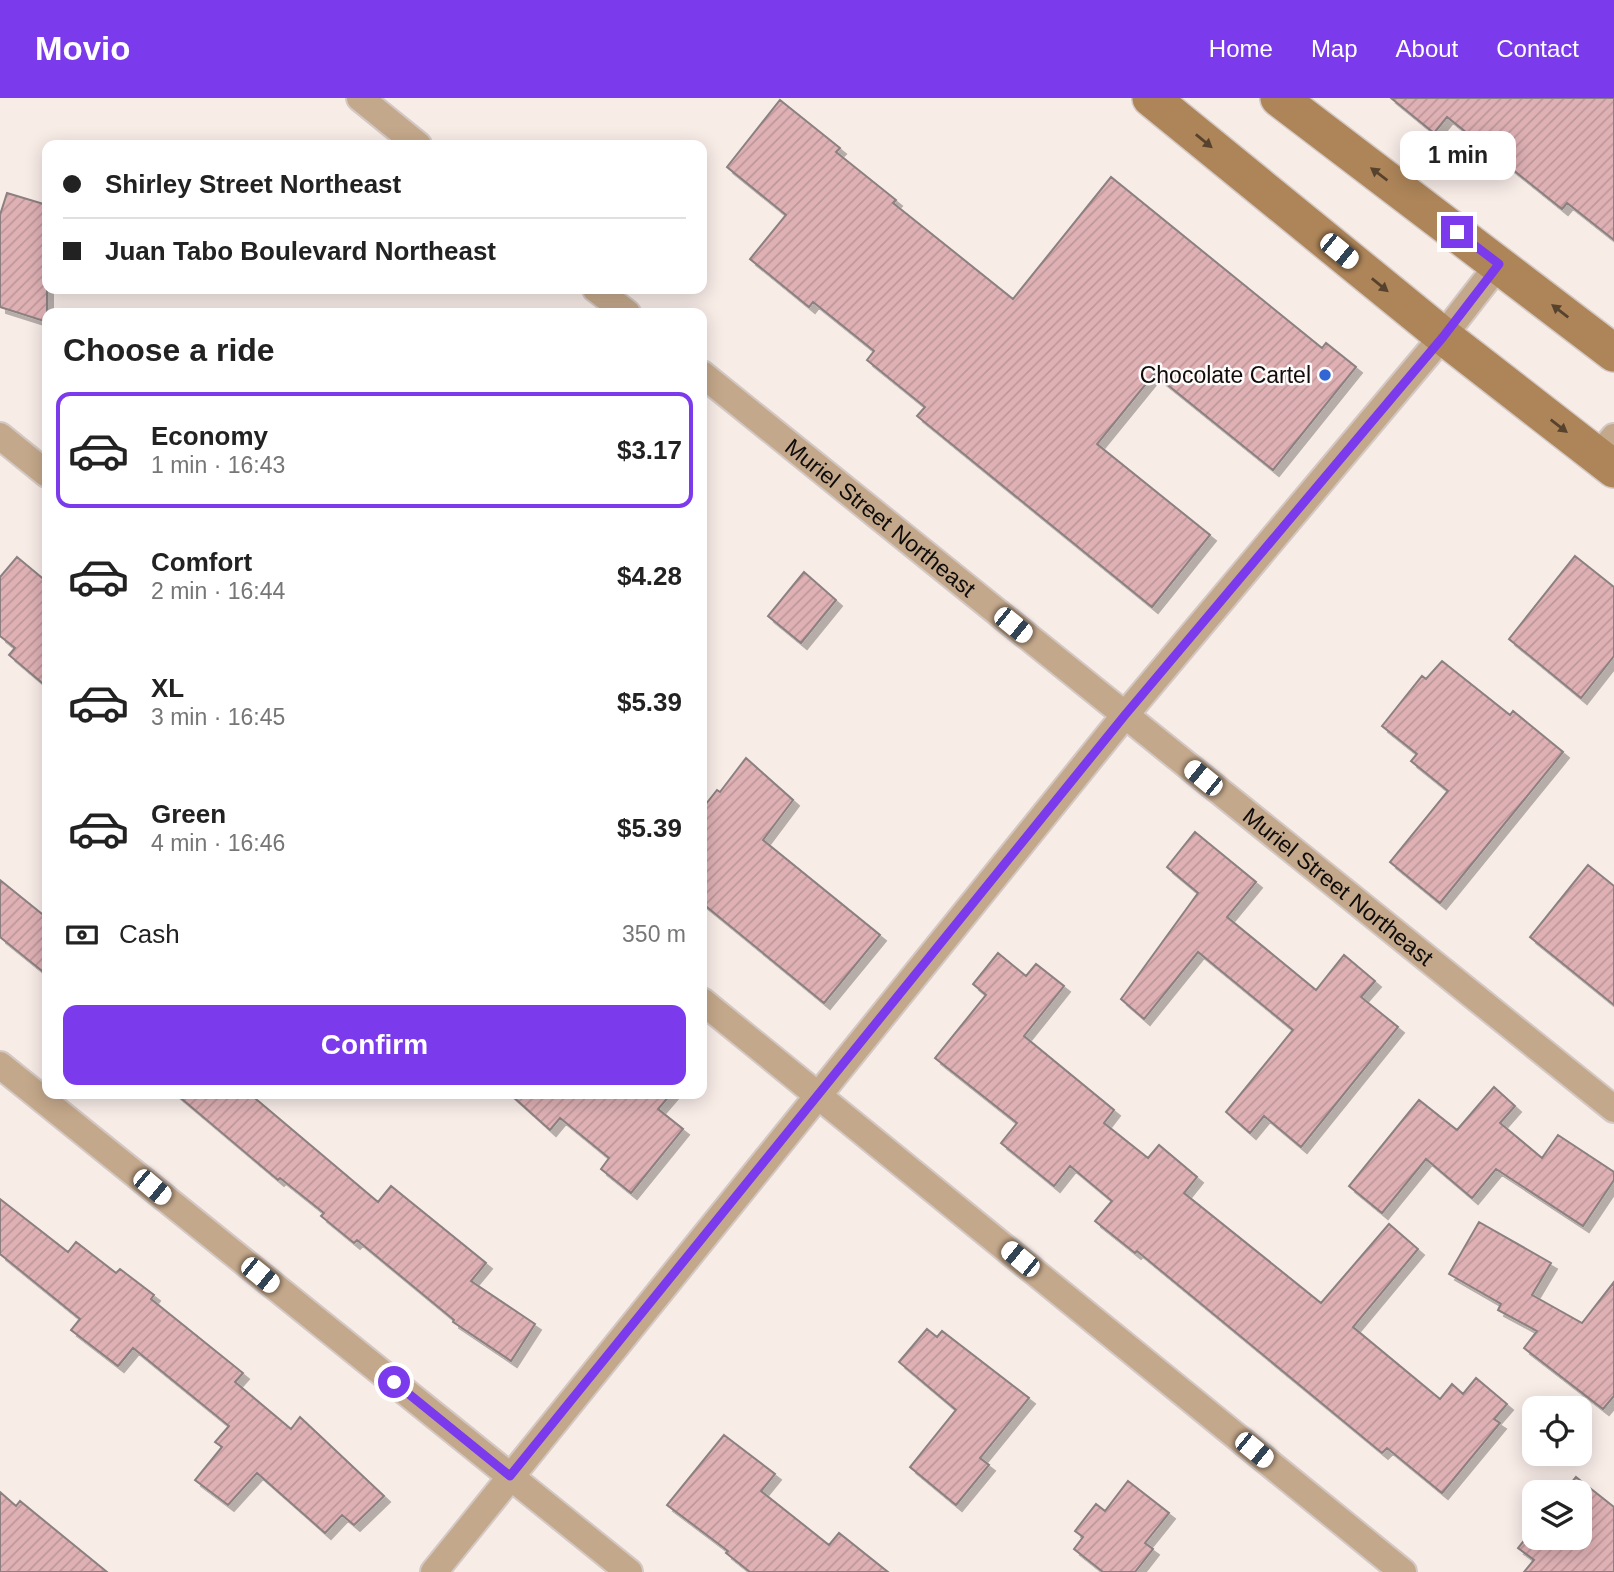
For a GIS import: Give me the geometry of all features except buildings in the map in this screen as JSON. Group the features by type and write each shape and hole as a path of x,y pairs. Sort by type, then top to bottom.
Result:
{"main road":[{"path":"1151,98 1443,337 1609,454"},
{"path":"1279,98 1614,353"}],"street":[{"path":"360,98 412,140"},
{"path":"434,1572 1125,715 1443,337 1499,264"},
{"path":"602,294 621,308"},
{"name":"Muriel Street Northeast","path":"707,378 1614,1109"},
{"path":"0,436 42,470"},
{"path":"707,1005 1403,1572"},
{"path":"0,1065 42,1099"},
{"path":"42,1099 629,1572"}],"place":[{"name":"Chocolate Cartel","path":"1325,375"}],"route":[{"path":"394,1382 510,1476 1125,715 1443,337 1499,264 1457,232"}]}
